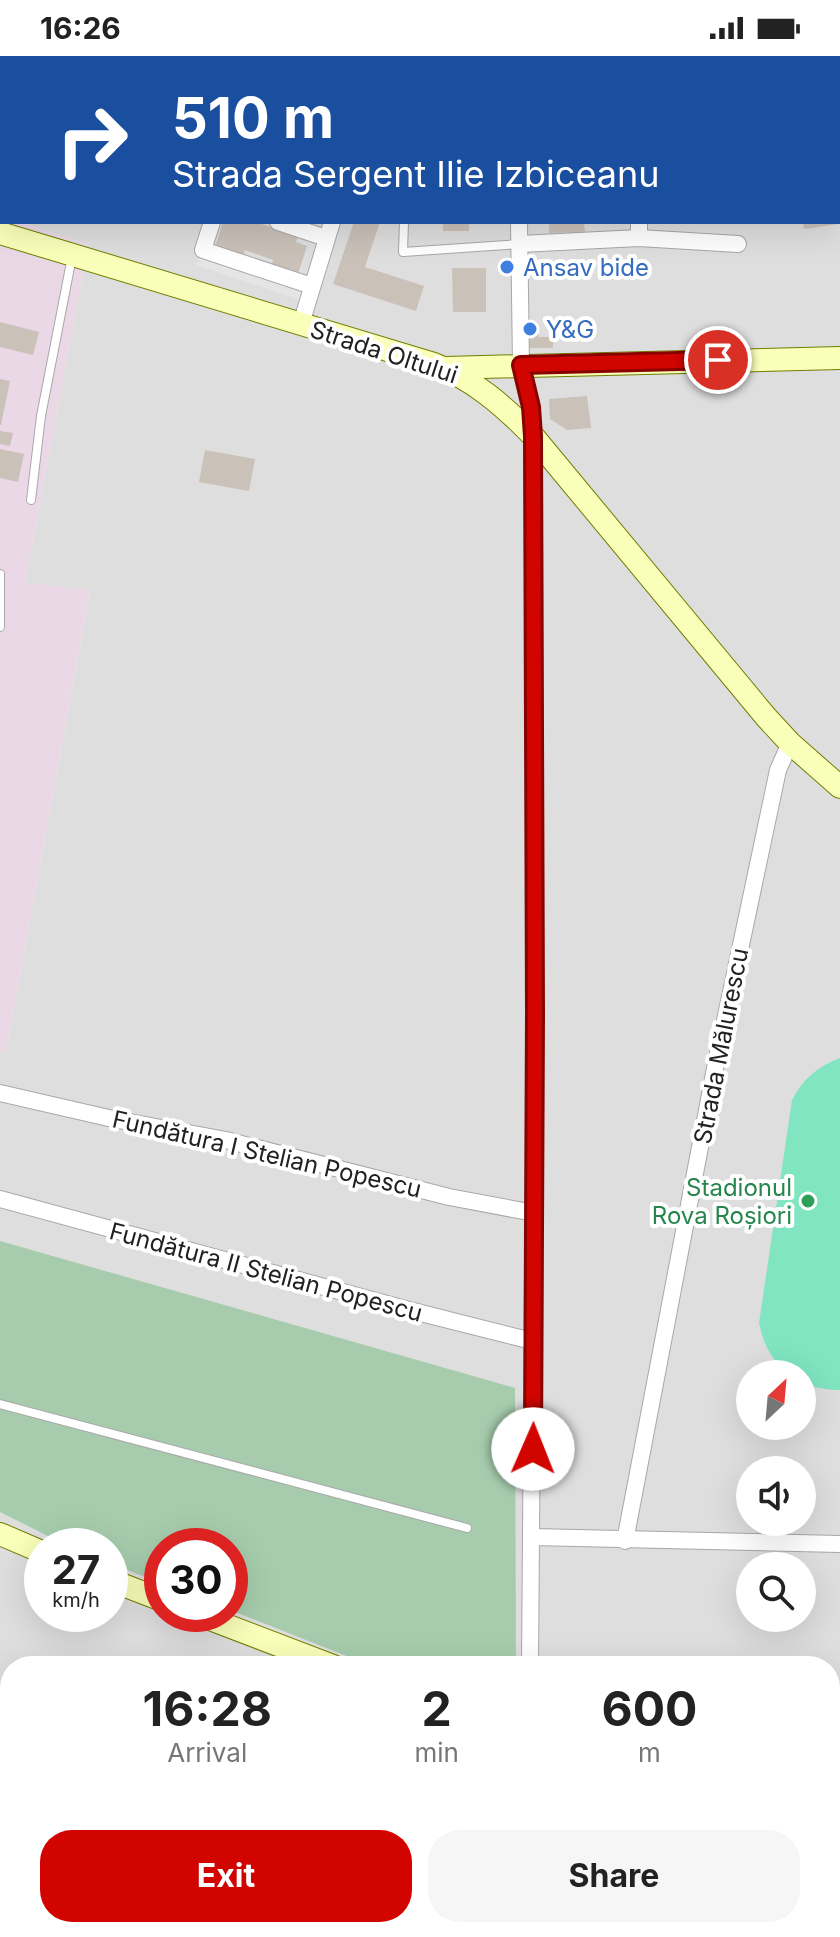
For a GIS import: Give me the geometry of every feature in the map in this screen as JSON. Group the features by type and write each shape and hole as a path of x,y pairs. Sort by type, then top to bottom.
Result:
{"main road":[{"name":"Strada Oltului","path":"0,233 445,368 491,396 533,436 790,743 840,787"},
{"path":"445,368 840,358"},
{"path":"0,1534 24,1544"},
{"path":"244,1632 307,1656"}],"street":[{"path":"211,224 203,250 312,286"},
{"path":"291,224 329,230 301,324"},
{"path":"519,224 521,365 531,407 533,436 534,1213 530,1656"},
{"path":"520,244 639,230 738,244"},
{"name":"Strada Mălurescu","path":"625,1541 720,1048 778,770 790,743"},
{"name":"Fundătura I Stelian Popescu","path":"0,1093 113,1119 226,1140 449,1197 534,1213"},
{"name":"Fundătura II Stelian Popescu","path":"0,1199 532,1341"},
{"path":"532,1537 840,1544"}],"lane":[{"path":"404,224 403,252 520,244"},
{"path":"31,500 41,416 72,256"},
{"path":"0,574 0,627"},
{"path":"0,1404 467,1528"}],"shaded area":[{"path":"0,224 24,224 88,245 25,583 90,590 6,1051 0,1051"},
{"path":"24,224 840,224 840,1656 0,1656 0,1051 6,1051 90,591 25,583 88,245"},
{"path":"201,252 304,286 300,300 196,265"}],"green space":[{"name":"Stadionul Rova Roșiori","path":"840,1058 840,1390 816,1387 816,1360 775,1360 763,1339 759,1323 792,1100 812,1074"},
{"path":"0,1241 515,1388 516,1656 347,1656 248,1617 248,1528 144,1528 144,1577 128,1570 128,1528 32,1528 0,1512"}],"building":[{"path":"222,224 261,224 298,236 296,242 307,246 298,274 272,264 273,260 245,250 243,256 215,247"},
{"path":"353,224 379,224 365,267 424,286 416,311 333,284"},
{"path":"443,224 469,224 469,231 443,231"},
{"path":"549,224 584,224 585,232 549,233"},
{"path":"803,224 839,224 804,229"},
{"path":"452,268 486,268 486,312 453,312"},
{"path":"0,322 39,332 33,355 0,347"},
{"path":"527,329 539,329 538,337 553,337 553,348 527,348"},
{"path":"0,379 10,381 1,425 0,425"},
{"path":"587,396 591,428 567,430 550,419 549,399"},
{"path":"0,431 13,433 10,446 0,444"},
{"path":"0,449 24,454 18,482 0,478"},
{"path":"205,450 255,459 249,491 199,482"}],"place":[{"name":"Ansav bide","path":"507,267"},
{"name":"Y&G","path":"530,329"},
{"name":"Stadionul Rova Roșiori","path":"808,1201"}],"route":[{"path":"533,1449 533,418 521,365 718,360"}]}
